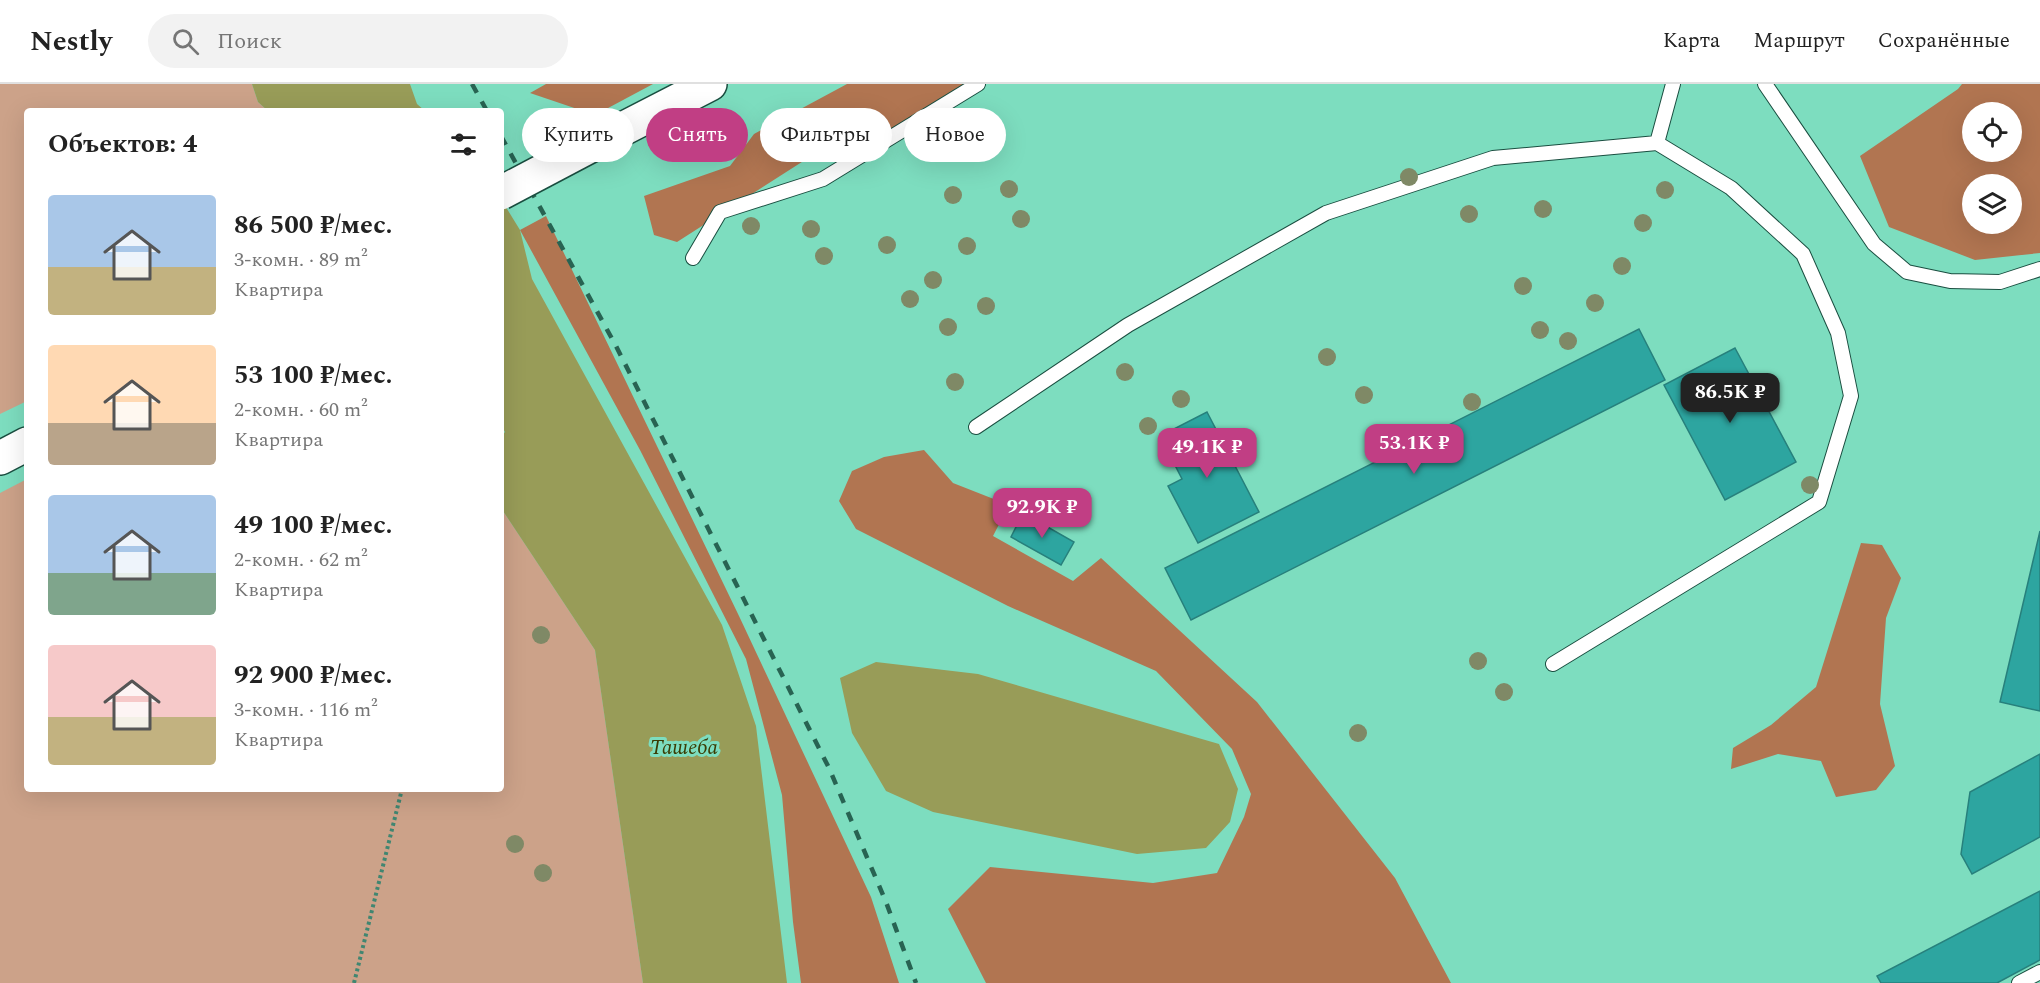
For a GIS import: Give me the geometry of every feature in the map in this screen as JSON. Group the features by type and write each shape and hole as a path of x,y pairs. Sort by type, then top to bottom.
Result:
{"main road":[{"path":"504,191 710,84"},
{"path":"0,458 24,446"}],"lane":[{"path":"693,258 720,212 823,179 978,84"},
{"path":"1657,143 1673,84"},
{"path":"1766,84 1874,244 1907,272 1950,280 2000,282 2040,269"},
{"path":"976,427 1128,325 1326,213 1493,158 1657,143 1731,188 1803,254 1838,333 1851,396 1819,502 1552,664"},
{"path":"2019,983 2040,972"}],"path":[{"path":"354,983 401,792"}],"shaded area":[{"path":"0,84 252,84 258,102 265,108 24,108 24,402 0,414"},
{"path":"546,84 653,84 608,108 574,108 530,93"},
{"path":"847,84 964,84 925,108 904,108 904,121 892,128 892,108 802,108"},
{"path":"1962,84 2040,84 2040,253 1975,260 1889,227 1860,156"},
{"path":"760,131 760,162 802,162 677,242 654,235 644,196 730,166 733,162 748,162 748,142"},
{"path":"546,216 739,616 871,897 899,983 801,983 793,922 782,795 746,659 640,450 520,230"},
{"path":"924,450 953,483 1009,505 993,536 1073,581 1101,558 1257,702 1395,878 1451,983 986,983 948,909 990,867 1153,883 1217,873 1244,817 1251,794 1232,749 1156,671 1008,606 856,529 839,501 852,471 884,457"},
{"path":"24,481 24,792 504,792 504,513 595,650 643,983 0,983 0,493"},
{"path":"1861,543 1882,545 1901,578 1886,618 1880,704 1895,766 1876,790 1836,797 1821,761 1778,754 1731,769 1733,748 1771,725 1816,687"}],"water":[{"path":"252,84 410,84 417,104 422,108 265,108 258,102"},
{"name":"Ташеба","path":"504,204 520,230 532,279 722,625 756,726 787,983 643,983 595,650 504,513"},
{"path":"876,662 978,674 1219,744 1238,789 1230,822 1206,848 1137,854 933,812 886,791 852,733 840,678"}],"building":[{"path":"1639,329 1665,380 1191,620 1165,568"},
{"path":"1735,348 1796,462 1725,500 1664,385"},
{"path":"1207,412 1259,512 1198,543 1168,486 1182,479 1160,436"},
{"path":"1023,513 1074,542 1061,565 1011,537"},
{"path":"2040,531 2040,711 2000,702"},
{"path":"2040,754 2040,837 1972,874 1961,854 1970,792"},
{"path":"2040,891 2040,960 1997,983 1881,983 1877,976"}],"railway":[{"path":"472,84 485,108"},
{"path":"504,141 616,346 829,768 886,902 916,983"}]}
